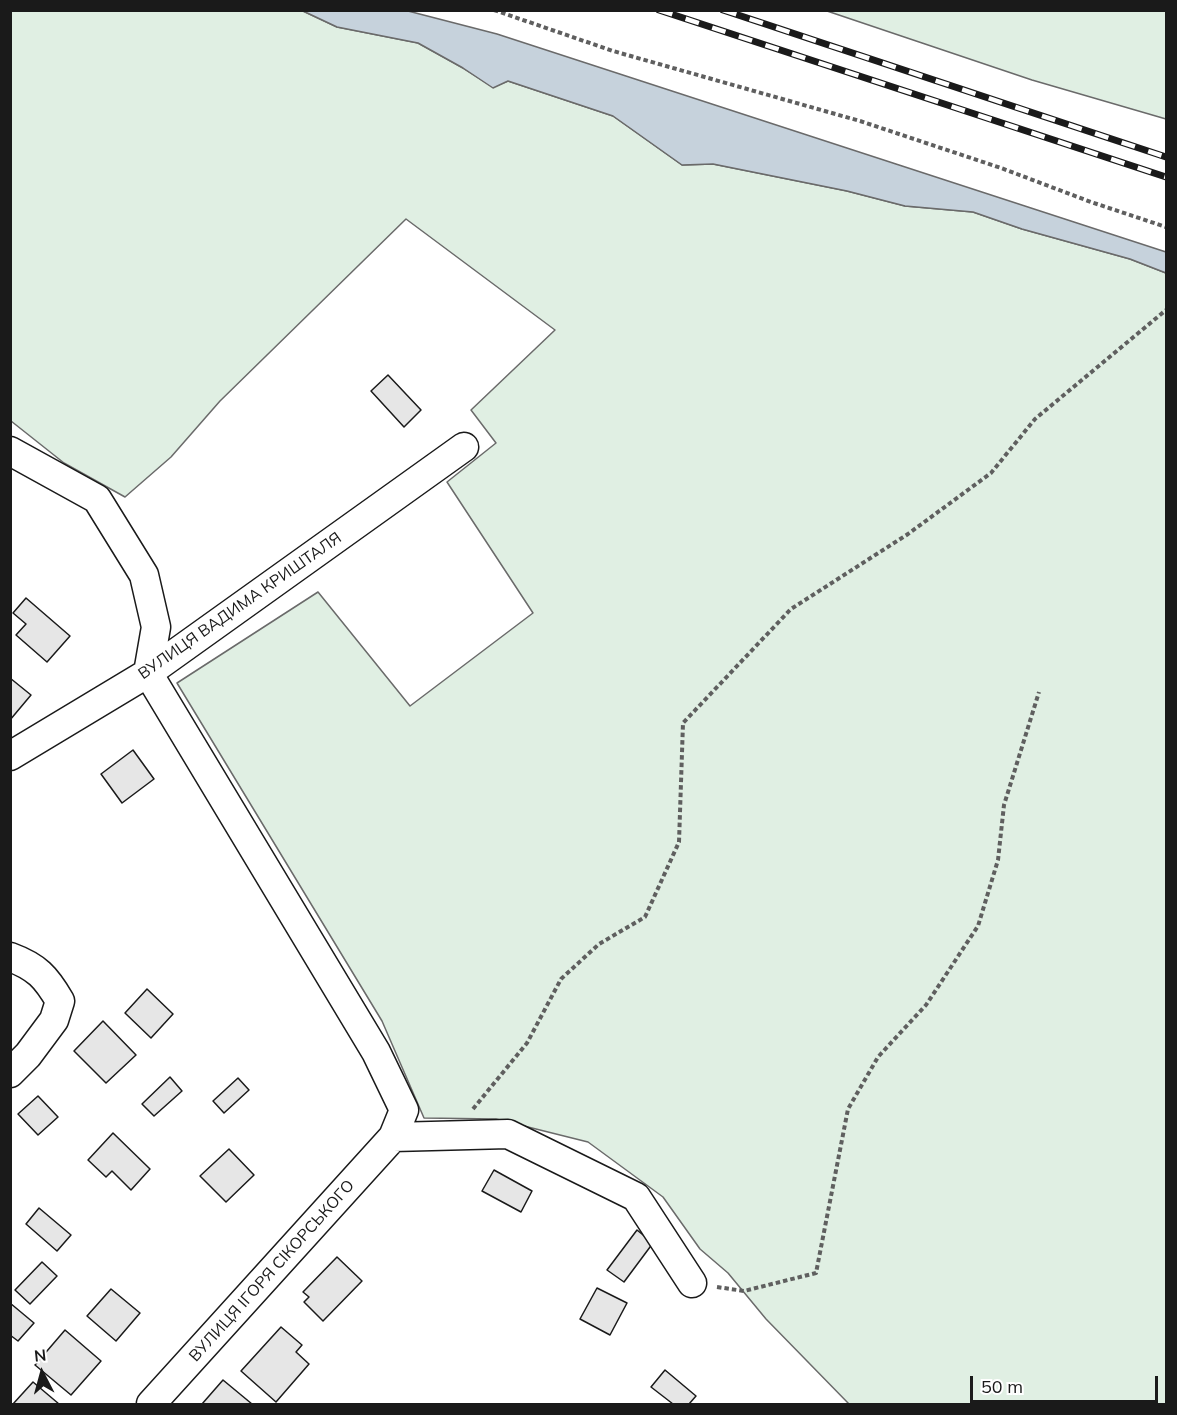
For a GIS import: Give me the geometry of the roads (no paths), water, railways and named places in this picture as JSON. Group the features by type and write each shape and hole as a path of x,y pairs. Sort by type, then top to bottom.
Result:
{"street":[{"name":"ВУЛИЦЯ ВАДИМА КРИШТАЛЯ","path":"10,756 148,673 464,447"},
{"path":"10,451 97,499 144,574 156,627 148,673 376,1052 404,1110 393,1137 508,1134 636,1197 692,1283"},
{"path":"10,957 27,963 47,980 60,1001 54,1020 28,1055 10,1073"},
{"name":"ВУЛИЦЯ ІГОРЯ СІКОРСЬКОГО","path":"151,1404 393,1137"}],"railway":[{"path":"659,10 1166,177"},
{"path":"723,10 1166,157"}]}
